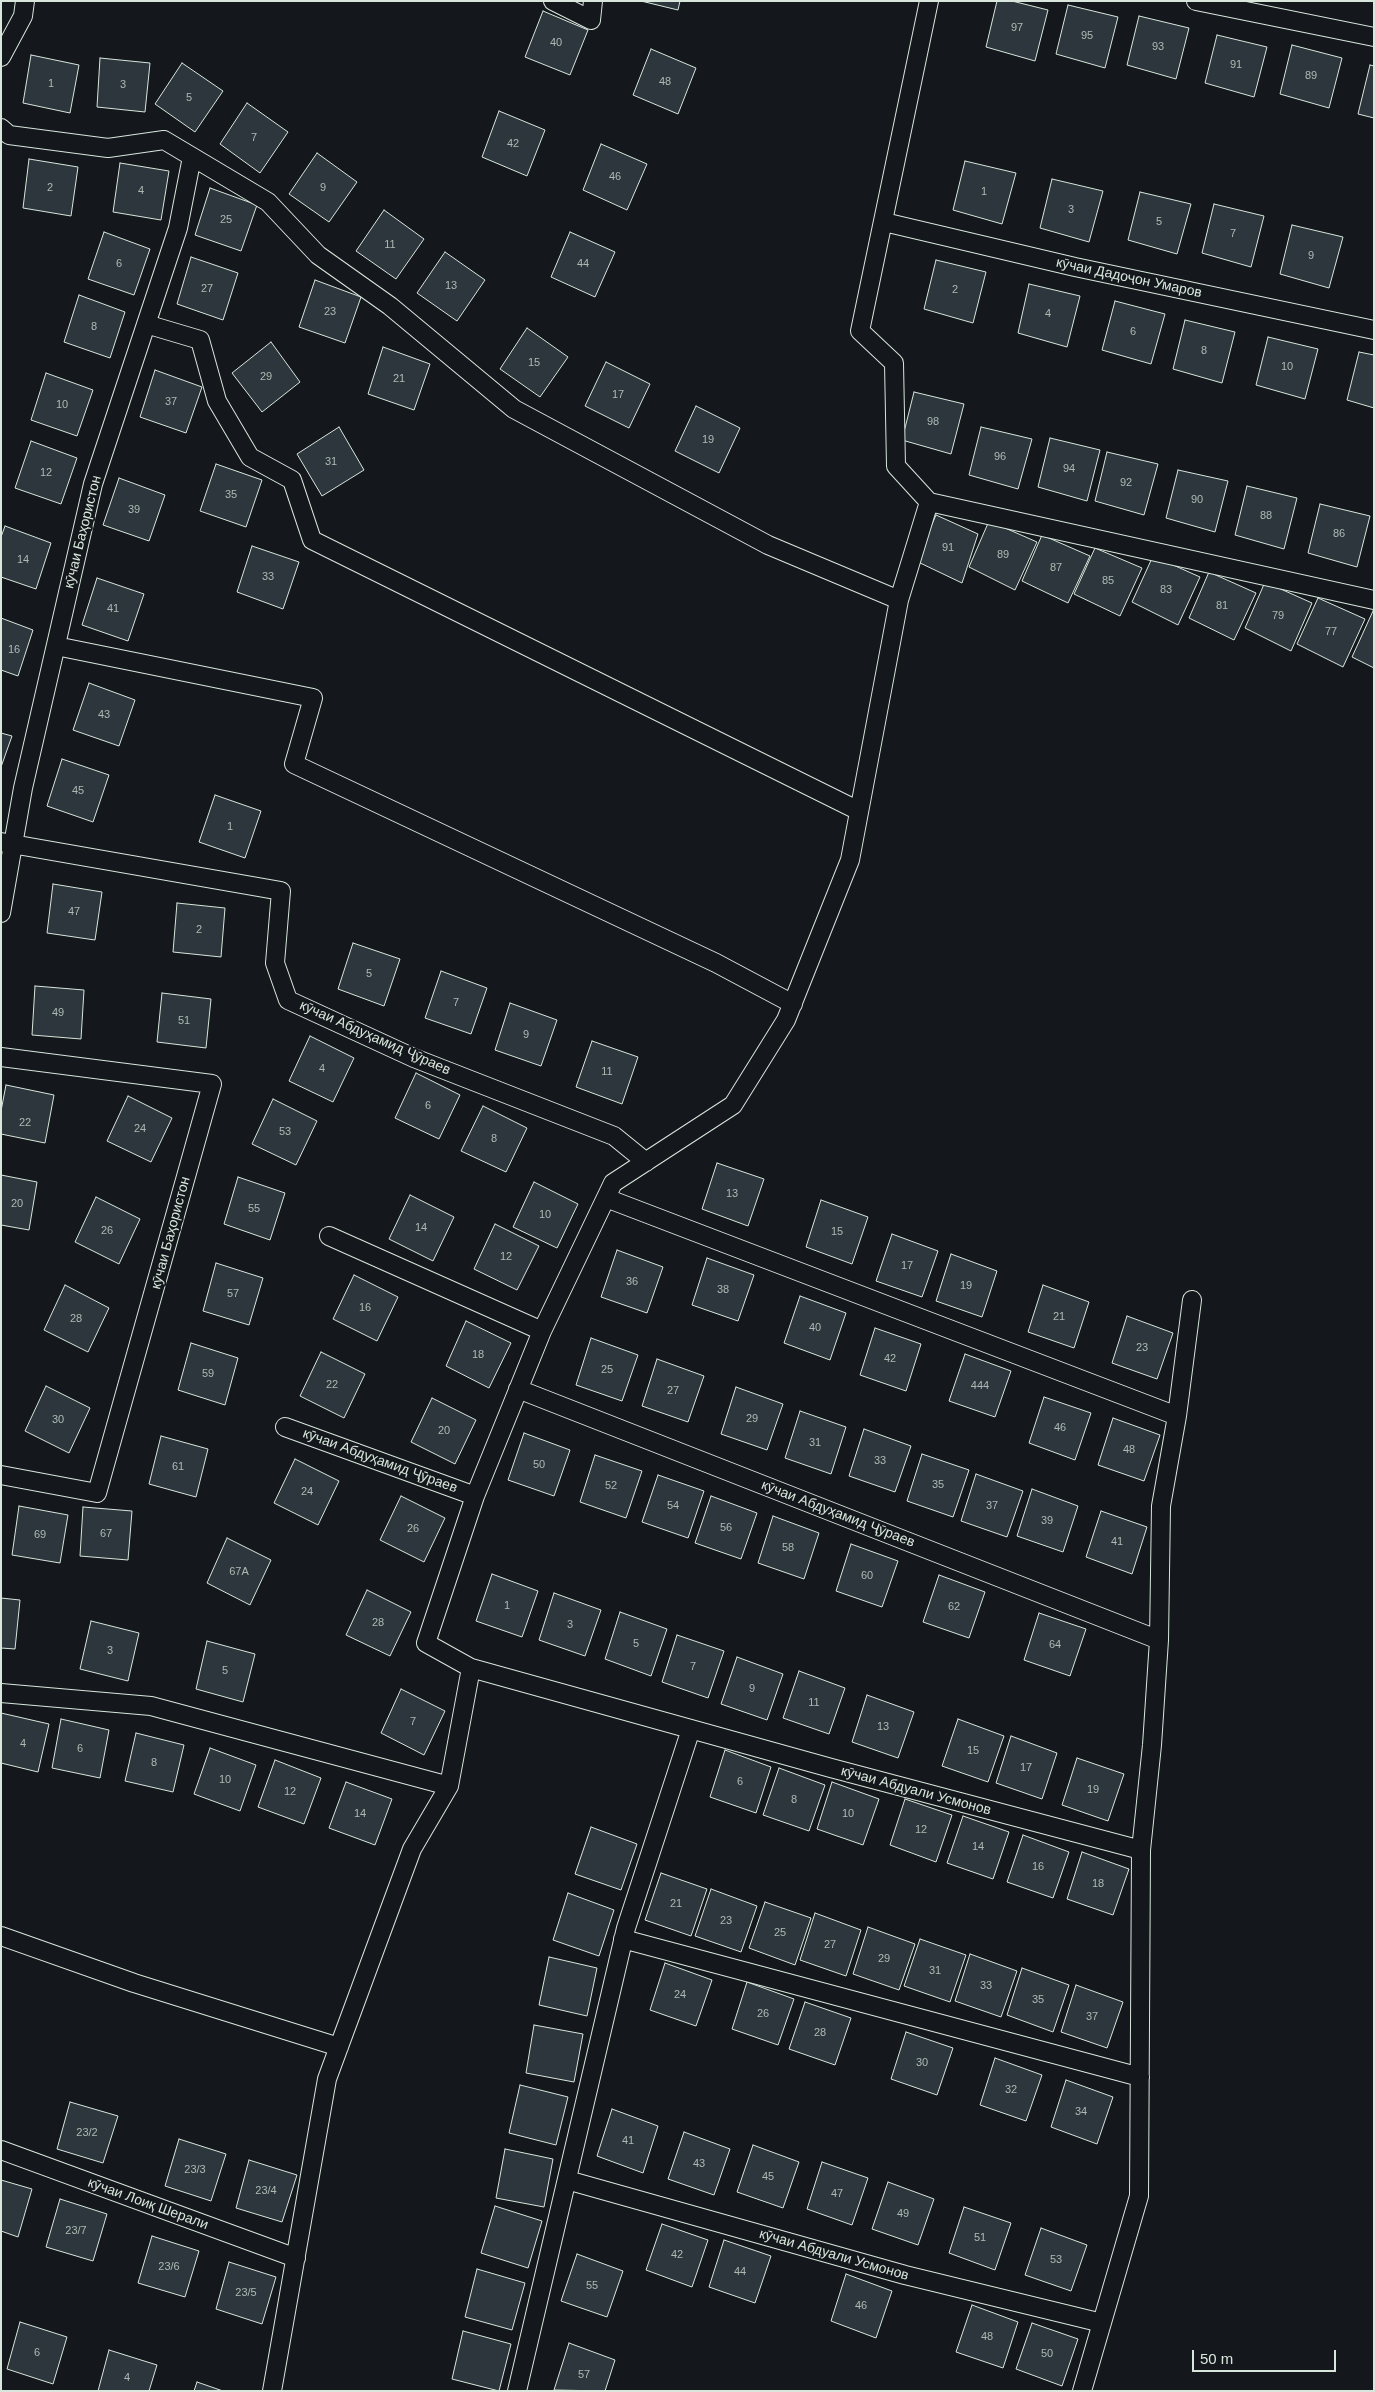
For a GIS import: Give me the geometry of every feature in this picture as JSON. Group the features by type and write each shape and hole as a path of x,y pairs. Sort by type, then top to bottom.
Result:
{"street":[{"path":"1,57 24,16 25,1"},
{"path":"553,1 591,20 593,1"},
{"path":"929,1 860,331 894,363 896,466 929,502 1374,600"},
{"path":"1196,1 1374,37"},
{"path":"1,128 9,135 108,148 164,140 268,202 318,254 390,306 514,409 768,545 899,600"},
{"name":"кӯчаи Баҳористон","path":"1,913 7,843 23,788 93,484 178,228 192,157"},
{"name":"кӯчаи Дадоҷон Умаров","path":"884,222 1075,267 1374,330"},
{"path":"146,324 200,340 217,401 250,457 292,480 312,540 859,811"},
{"path":"475,1496 542,1331 613,1183 733,1105 786,1020 850,860 899,600 929,502"},
{"path":"56,646 313,698 294,764 716,963 793,1004"},
{"name":"кӯчаи Абдуҳамид Ҷӯраев","path":"7,843 281,891 275,964 288,1000 414,1058 614,1136 646,1162"},
{"name":"кӯчаи Баҳористон","path":"1,1057 212,1084 97,1493 1,1475"},
{"path":"606,1198 1177,1416"},
{"path":"329,1236 542,1331"},
{"path":"1082,2391 1139,2196 1141,1850 1152,1745 1158,1640 1161,1506 1177,1416 1192,1300"},
{"name":"кӯчаи Абдуҳамид Ҷӯраев","path":"518,1389 1158,1640"},
{"name":"кӯчаи Абдуҳамид Ҷӯраев","path":"285,1427 475,1496"},
{"name":"кӯчаи Абдуали Усмонов","path":"475,1496 426,1643 470,1668 1141,1850"},
{"path":"272,2391 327,2079 412,1849 449,1786 470,1668"},
{"path":"1,1693 151,1706 449,1786"},
{"path":"517,2391 624,1939 691,1729"},
{"path":"1,1936 134,1983 339,2047"},
{"path":"624,1939 1140,2077"},
{"name":"кӯчаи Лоиқ Шерали","path":"1,2150 296,2258"},
{"name":"кӯчаи Абдуали Усмонов","path":"567,2180 905,2275 1102,2323"}],"building":[{"path":"641,1 680,1 678,10"},
{"path":"997,1 1012,1 1048,10 1035,61 986,47"},
{"path":"1068,5 1118,17 1105,68 1056,54"},
{"path":"543,11 588,30 570,75 525,57"},
{"path":"1139,16 1189,28 1176,79 1127,65"},
{"path":"1217,35 1267,47 1254,97 1205,83"},
{"path":"1292,45 1342,58 1329,108 1280,94"},
{"path":"651,49 696,68 678,114 633,95"},
{"path":"31,55 79,65 70,113 23,103"},
{"path":"100,58 150,63 145,112 97,107"},
{"path":"182,63 223,91 195,132 155,104"},
{"path":"1370,65 1374,66 1374,118 1358,114"},
{"path":"247,103 288,132 260,173 220,144"},
{"path":"499,111 545,130 527,176 482,157"},
{"path":"601,144 647,164 627,210 583,190"},
{"path":"317,153 357,182 329,222 289,194"},
{"path":"29,159 78,167 71,216 23,208"},
{"path":"965,161 1016,173 1002,224 953,210"},
{"path":"120,163 169,171 161,220 113,212"},
{"path":"1052,179 1103,191 1089,242 1040,228"},
{"path":"210,188 257,205 241,251 195,235"},
{"path":"1140,192 1191,204 1177,254 1128,240"},
{"path":"1214,204 1264,216 1251,267 1202,253"},
{"path":"384,210 424,239 396,279 356,251"},
{"path":"1292,225 1343,237 1329,288 1280,274"},
{"path":"104,232 150,249 134,295 88,279"},
{"path":"570,232 615,252 595,297 551,277"},
{"path":"445,252 485,280 457,321 417,293"},
{"path":"191,257 238,273 223,320 177,304"},
{"path":"936,260 986,272 973,323 924,309"},
{"path":"315,280 361,297 345,343 299,327"},
{"path":"1029,284 1080,296 1067,347 1018,333"},
{"path":"79,295 125,312 110,358 64,342"},
{"path":"1115,301 1165,314 1151,364 1102,350"},
{"path":"1185,320 1235,332 1222,383 1173,369"},
{"path":"527,328 568,357 540,397 500,369"},
{"path":"1268,337 1318,349 1305,399 1256,385"},
{"path":"271,342 300,382 262,412 232,373"},
{"path":"383,347 430,364 414,410 368,394"},
{"path":"1359,352 1374,355 1374,408 1347,400"},
{"path":"606,362 650,384 629,428 585,406"},
{"path":"155,370 202,387 186,433 140,417"},
{"path":"46,373 93,390 77,436 31,420"},
{"path":"914,392 964,404 951,454 902,440"},
{"path":"696,406 740,428 719,473 675,451"},
{"path":"339,427 364,470 322,496 297,454"},
{"path":"981,427 1032,439 1018,489 969,475"},
{"path":"1050,438 1100,450 1087,501 1038,487"},
{"path":"31,441 77,458 61,504 15,488"},
{"path":"1107,452 1158,464 1144,515 1095,501"},
{"path":"216,464 262,480 246,527 200,511"},
{"path":"1178,470 1228,481 1215,532 1166,518"},
{"path":"119,478 165,495 149,541 103,525"},
{"path":"1247,486 1297,498 1284,549 1235,535"},
{"path":"1320,504 1370,516 1357,567 1308,553"},
{"path":"936,515 978,534 962,583 916,561"},
{"path":"989,521 1037,542 1015,590 969,567"},
{"path":"5,526 51,543 36,589 1,577 1,537"},
{"path":"1042,535 1090,556 1068,603 1022,581"},
{"path":"252,546 299,562 283,609 237,592"},
{"path":"1095,548 1142,568 1120,616 1074,594"},
{"path":"1153,556 1200,577 1178,625 1132,602"},
{"path":"1209,572 1256,593 1234,640 1189,618"},
{"path":"97,578 144,594 128,641 82,625"},
{"path":"1265,582 1312,603 1291,651 1245,628"},
{"path":"1318,598 1365,619 1343,667 1297,644"},
{"path":"1374,612 1374,668 1352,657"},
{"path":"1,618 33,630 18,676 1,670"},
{"path":"89,683 135,700 119,746 73,730"},
{"path":"1,733 12,736 1,767"},
{"path":"62,759 109,775 93,822 47,806"},
{"path":"215,795 261,811 245,858 199,842"},
{"path":"53,884 102,892 95,940 47,933"},
{"path":"177,903 225,908 221,957 173,952"},
{"path":"353,943 400,959 384,1006 338,989"},
{"path":"441,971 487,988 471,1034 425,1018"},
{"path":"35,986 84,990 81,1039 32,1035"},
{"path":"162,993 211,999 206,1048 157,1042"},
{"path":"510,1003 557,1020 541,1066 495,1050"},
{"path":"310,1036 354,1058 333,1102 289,1081"},
{"path":"592,1041 638,1057 622,1104 576,1087"},
{"path":"416,1073 460,1095 439,1139 395,1118"},
{"path":"6,1085 54,1095 45,1143 1,1134 1,1111"},
{"path":"128,1096 172,1118 151,1162 107,1141"},
{"path":"273,1099 317,1121 296,1165 252,1144"},
{"path":"483,1106 527,1128 506,1172 461,1151"},
{"path":"717,1163 764,1179 748,1226 702,1209"},
{"path":"1,1175 37,1182 29,1230 1,1225"},
{"path":"238,1177 285,1193 270,1240 224,1224"},
{"path":"534,1182 578,1204 557,1248 513,1227"},
{"path":"410,1195 454,1217 433,1261 389,1239"},
{"path":"96,1197 140,1219 119,1264 75,1242"},
{"path":"821,1200 868,1217 852,1264 806,1247"},
{"path":"495,1224 539,1246 517,1290 474,1269"},
{"path":"892,1234 938,1251 922,1297 876,1281"},
{"path":"617,1250 663,1267 647,1313 601,1297"},
{"path":"951,1254 997,1271 982,1317 936,1301"},
{"path":"707,1258 754,1275 738,1321 692,1305"},
{"path":"216,1263 263,1278 249,1325 203,1311"},
{"path":"354,1275 398,1297 377,1341 333,1319"},
{"path":"65,1285 109,1308 88,1352 44,1330"},
{"path":"1043,1285 1089,1302 1074,1348 1028,1332"},
{"path":"800,1296 846,1313 830,1360 784,1343"},
{"path":"1127,1316 1173,1333 1157,1379 1112,1363"},
{"path":"466,1321 511,1343 489,1388 446,1366"},
{"path":"875,1328 921,1344 906,1391 860,1375"},
{"path":"591,1338 638,1355 622,1401 576,1385"},
{"path":"191,1343 238,1358 225,1405 178,1390"},
{"path":"321,1352 365,1374 344,1418 300,1396"},
{"path":"965,1354 1011,1371 995,1417 949,1401"},
{"path":"657,1359 704,1376 688,1422 642,1406"},
{"path":"46,1386 90,1408 69,1453 25,1431"},
{"path":"736,1387 783,1404 767,1450 721,1434"},
{"path":"1044,1397 1091,1413 1075,1460 1029,1443"},
{"path":"432,1398 476,1420 455,1464 411,1442"},
{"path":"800,1411 846,1427 831,1474 785,1458"},
{"path":"1113,1418 1160,1435 1144,1481 1098,1465"},
{"path":"864,1429 911,1446 895,1492 849,1476"},
{"path":"524,1433 570,1450 554,1496 508,1480"},
{"path":"161,1436 208,1449 196,1497 149,1484"},
{"path":"922,1454 969,1470 953,1517 907,1501"},
{"path":"595,1455 642,1471 626,1518 580,1502"},
{"path":"295,1459 339,1481 318,1525 274,1503"},
{"path":"976,1474 1023,1491 1007,1537 961,1521"},
{"path":"658,1475 704,1491 688,1538 642,1522"},
{"path":"1032,1489 1078,1506 1063,1552 1017,1536"},
{"path":"401,1496 445,1518 424,1562 380,1540"},
{"path":"711,1496 757,1513 741,1559 695,1543"},
{"path":"19,1506 68,1515 60,1563 12,1555"},
{"path":"83,1507 132,1511 128,1560 80,1556"},
{"path":"1101,1511 1147,1527 1132,1574 1086,1557"},
{"path":"773,1516 819,1533 804,1579 758,1563"},
{"path":"227,1538 271,1560 250,1605 207,1583"},
{"path":"851,1544 898,1561 882,1607 836,1591"},
{"path":"492,1574 538,1591 522,1637 476,1621"},
{"path":"939,1575 985,1592 969,1638 923,1622"},
{"path":"367,1590 411,1612 390,1656 346,1635"},
{"path":"554,1593 601,1610 585,1656 539,1640"},
{"path":"1,1598 20,1600 15,1649 1,1648"},
{"path":"620,1612 667,1629 651,1676 605,1659"},
{"path":"1039,1613 1086,1629 1070,1676 1024,1660"},
{"path":"91,1621 139,1633 128,1681 80,1669"},
{"path":"677,1635 724,1651 708,1698 662,1682"},
{"path":"207,1641 255,1654 243,1702 196,1689"},
{"path":"737,1657 783,1674 767,1720 721,1704"},
{"path":"799,1671 845,1688 829,1734 783,1718"},
{"path":"401,1689 445,1711 424,1755 381,1733"},
{"path":"867,1695 914,1712 898,1758 852,1742"},
{"path":"1,1713 49,1724 38,1772 1,1763"},
{"path":"61,1719 109,1730 100,1778 52,1768"},
{"path":"958,1719 1004,1736 988,1782 942,1766"},
{"path":"136,1733 184,1745 173,1792 125,1781"},
{"path":"1011,1736 1057,1753 1042,1799 996,1783"},
{"path":"210,1748 256,1765 240,1811 194,1794"},
{"path":"725,1750 771,1767 756,1813 710,1797"},
{"path":"1077,1758 1124,1774 1108,1821 1062,1805"},
{"path":"275,1760 321,1778 304,1824 258,1807"},
{"path":"779,1768 825,1785 809,1831 763,1815"},
{"path":"346,1782 392,1799 375,1845 329,1828"},
{"path":"832,1782 879,1799 863,1845 817,1829"},
{"path":"905,1799 952,1815 936,1862 890,1845"},
{"path":"963,1816 1009,1832 993,1879 947,1863"},
{"path":"591,1827 637,1844 621,1890 575,1874"},
{"path":"1023,1835 1069,1852 1053,1898 1007,1882"},
{"path":"1082,1852 1129,1869 1113,1915 1067,1899"},
{"path":"661,1873 707,1889 691,1936 645,1920"},
{"path":"711,1889 757,1906 741,1952 695,1936"},
{"path":"568,1893 614,1910 599,1956 553,1940"},
{"path":"765,1902 811,1918 795,1965 749,1948"},
{"path":"815,1913 861,1930 846,1976 800,1960"},
{"path":"868,1927 915,1944 899,1990 853,1974"},
{"path":"920,1939 966,1955 950,2002 904,1986"},
{"path":"970,1954 1017,1971 1001,2017 955,2001"},
{"path":"549,1957 597,1968 587,2016 539,2005"},
{"path":"665,1963 712,1980 696,2026 650,2010"},
{"path":"1022,1968 1069,1985 1053,2032 1007,2015"},
{"path":"747,1982 794,1999 778,2045 732,2029"},
{"path":"1076,1985 1123,2002 1107,2048 1061,2032"},
{"path":"805,2002 851,2018 835,2065 789,2049"},
{"path":"534,2025 583,2034 574,2082 526,2073"},
{"path":"906,2032 953,2048 937,2095 891,2079"},
{"path":"995,2058 1042,2075 1026,2121 980,2105"},
{"path":"1066,2080 1113,2097 1097,2144 1051,2127"},
{"path":"520,2085 568,2097 556,2145 509,2133"},
{"path":"70,2102 118,2116 103,2163 57,2149"},
{"path":"612,2109 658,2126 643,2173 597,2156"},
{"path":"684,2132 730,2149 714,2195 668,2179"},
{"path":"179,2139 226,2154 211,2201 165,2186"},
{"path":"753,2145 799,2162 783,2208 737,2192"},
{"path":"505,2149 553,2159 544,2207 496,2198"},
{"path":"249,2160 297,2175 282,2222 236,2208"},
{"path":"822,2162 868,2178 852,2225 807,2209"},
{"path":"1,2180 32,2189 18,2237 1,2231"},
{"path":"888,2182 934,2199 918,2245 872,2229"},
{"path":"60,2199 107,2214 93,2261 46,2247"},
{"path":"495,2206 542,2221 528,2268 481,2253"},
{"path":"964,2207 1011,2223 995,2270 949,2253"},
{"path":"662,2224 708,2240 692,2287 646,2270"},
{"path":"1041,2228 1087,2245 1071,2291 1025,2275"},
{"path":"152,2236 199,2251 185,2297 138,2283"},
{"path":"724,2240 771,2256 755,2303 709,2287"},
{"path":"577,2254 623,2271 607,2317 561,2301"},
{"path":"229,2262 276,2277 262,2324 216,2309"},
{"path":"477,2269 525,2283 512,2330 465,2317"},
{"path":"846,2274 892,2291 876,2338 831,2321"},
{"path":"972,2305 1018,2322 1003,2368 956,2352"},
{"path":"20,2322 67,2337 53,2384 7,2369"},
{"path":"1032,2323 1078,2339 1062,2386 1016,2369"},
{"path":"463,2331 511,2344 499,2391 452,2379"},
{"path":"569,2343 615,2360 605,2391 554,2390"},
{"path":"109,2350 157,2365 149,2391 98,2391"},
{"path":"197,2382 223,2391 194,2391"}]}
